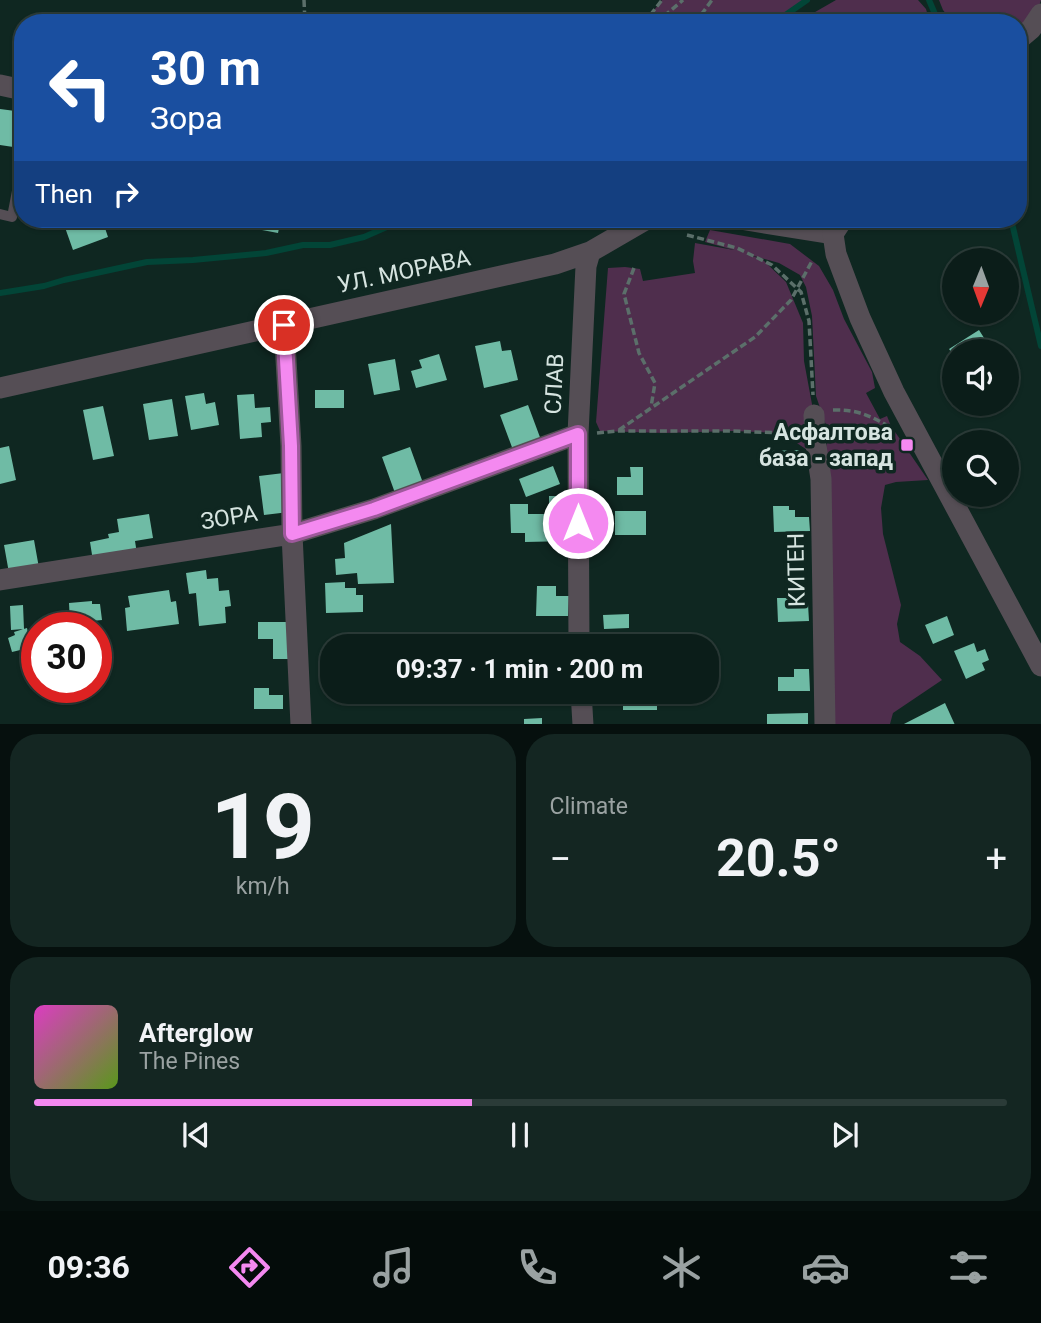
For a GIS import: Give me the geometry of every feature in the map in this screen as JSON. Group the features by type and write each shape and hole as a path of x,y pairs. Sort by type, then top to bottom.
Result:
{"street":[{"path":"1027,32 1041,14"},
{"name":"УЛ. МОРАВА","path":"0,388 555,264 590,252 631,228"},
{"path":"795,228 837,235 860,318 894,392 1041,666"},
{"name":"СЛАВ","path":"579,634 578,434 586,266 590,252"},
{"path":"284,325 301,724"},
{"name":"КИТЕН","path":"814,415 821,480 825,724"},
{"name":"ЗОРА","path":"0,580 292,534 374,509 578,434"},
{"path":"582,704 583,724"}],"lane":[{"path":"0,214 12,217 14,207"}],"path":[{"path":"651,14 662,0"},
{"path":"667,14 683,0"},
{"path":"687,234 737,248 772,265 800,292 809,321 814,415"},
{"path":"618,431 755,337 791,300 812,261"},
{"path":"634,268 624,294 639,353 654,383 651,407"},
{"path":"578,434 618,431 783,433 814,415 830,410 861,412 872,416 901,436 922,445"}],"shaded area":[{"path":"662,0 807,0 787,14 651,14"},
{"path":"836,0 918,0 927,14 812,14"},
{"path":"939,0 1041,0 1027,21 1027,14 946,14"},
{"path":"710,230 790,244 819,266 872,372 875,388 866,393 880,419 887,416 928,480 885,485 881,508 883,534 901,605 897,624 900,642 920,656 942,680 893,713 890,724 822,724 822,466 829,434 816,396 812,316 806,287 800,275 779,263 750,255 763,260 786,282 803,323 804,361 819,458 782,433 600,431 596,422 608,268 640,269 643,281 695,273 695,243 734,250 705,242"}],"building":[{"path":"0,109 14,111 14,147 0,145"},
{"path":"65,228 105,228 108,237 73,250"},
{"path":"251,228 279,228 278,233"},
{"path":"979,330 985,339 965,339"},
{"path":"500,341 502,351 511,350 518,380 484,388 475,346"},
{"path":"439,354 447,380 416,388 411,371 422,368 419,360"},
{"path":"395,359 400,390 374,395 368,364"},
{"path":"315,390 344,390 344,408 315,408"},
{"path":"204,393 206,404 215,402 219,425 191,430 185,396"},
{"path":"254,394 255,408 270,407 271,422 261,423 262,437 240,439 237,395"},
{"path":"172,399 178,436 149,440 143,404"},
{"path":"528,405 541,440 513,450 500,415"},
{"path":"103,406 114,456 93,460 83,410"},
{"path":"9,446 16,480 0,484 0,448"},
{"path":"410,447 423,483 395,493 382,457"},
{"path":"802,450 803,465 765,466 765,451"},
{"path":"553,466 560,484 526,497 519,479"},
{"path":"630,467 643,467 643,495 617,495 617,477 631,477"},
{"path":"284,473 289,512 264,515 259,476"},
{"path":"549,496 569,496 570,541 525,542 525,533 511,533 510,504 528,504 528,514 549,514"},
{"path":"773,506 789,506 789,510 795,510 795,517 809,517 810,531 774,532"},
{"path":"615,511 646,511 646,535 615,535"},
{"path":"149,514 153,538 135,541 137,554 93,561 90,542 109,538 108,534 119,532 117,519"},
{"path":"391,524 394,583 358,584 357,573 336,575 335,559 345,558 344,543"},
{"path":"34,540 39,568 9,573 4,545"},
{"path":"206,570 207,579 218,578 219,591 229,590 231,606 225,607 226,623 199,626 196,593 189,594 186,573"},
{"path":"345,582 345,588 356,588 356,595 363,595 363,612 326,613 325,583"},
{"path":"537,586 556,586 556,596 569,596 568,616 536,616"},
{"path":"169,590 171,602 176,601 179,624 127,631 125,608 130,607 128,596"},
{"path":"777,598 794,598 794,604 808,604 809,621 778,622"},
{"path":"92,601 92,604 100,604 101,612 69,612 69,603"},
{"path":"23,605 21,629 11,630 10,606"},
{"path":"629,614 629,628 604,629 603,615"},
{"path":"947,616 954,635 933,644 925,625"},
{"path":"258,622 290,622 295,659 273,659 273,639 258,639"},
{"path":"21,630 21,650 12,652 8,638 15,635 14,632"},
{"path":"974,643 977,652 985,649 989,660 982,663 985,670 966,679 954,651"},
{"path":"794,669 809,669 810,691 778,691 778,677 794,677"},
{"path":"254,688 269,688 269,695 283,695 283,709 254,709"},
{"path":"945,703 955,724 904,724"},
{"path":"623,704 657,704 657,710 623,710"},
{"path":"808,713 808,724 767,724 767,714"},
{"path":"542,718 542,724 524,724 524,719"}],"waterway":[{"path":"787,14 807,0"},
{"path":"929,0 935,14"},
{"path":"0,293 44,286 147,262 266,253 303,245 330,245 364,237 384,228"},
{"path":"1013,228 1041,346"}],"place":[{"name":"Асфалтова база - запад","path":"907,445"}],"route":[{"path":"284,325 291,446 292,534 374,509 578,434 578,523"}]}
